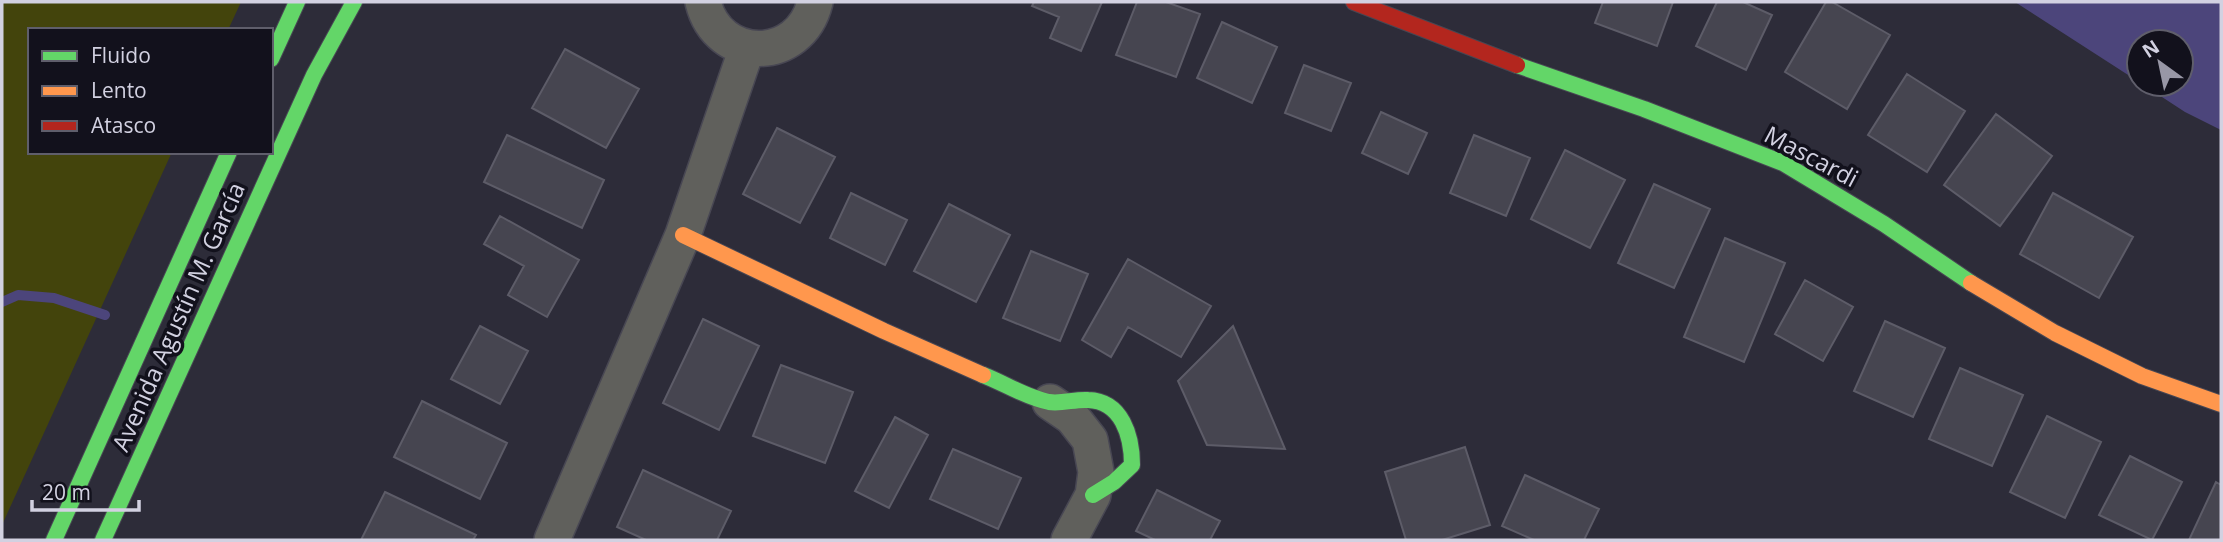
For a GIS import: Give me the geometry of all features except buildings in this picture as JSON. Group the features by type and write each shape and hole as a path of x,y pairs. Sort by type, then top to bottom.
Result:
{"street":[{"path":"273,56 297,2"},
{"name":"Avenida Agustín M. García","path":"103,540 314,75 354,2"},
{"path":"697,6 715,29 730,41 747,48 767,49 786,43 801,30 812,13 815,2"},
{"name":"Mascardi","path":"1354,2 1783,163 1884,224 1980,289 2055,333 2142,376 2221,404"},
{"path":"552,540 683,235 747,48"},
{"name":"Avenida Agustín M. García","path":"54,540 228,154"},
{"path":"683,235 937,355 1051,402 1072,417 1090,440 1096,472 1093,495 1069,540"}],"shaded area":[{"path":"2,2 241,2 229,28 28,28 28,154 171,154 2,525"},
{"path":"2015,2 2221,2 2221,130 2164,98 2195,98 2195,28 2125,28 2125,73"}],"waterway":[{"path":"2,302 18,295 54,298 105,315"}],"traffic: fast":[{"path":"273,55 297,2"},
{"path":"103,540 314,75 354,2"},
{"path":"1517,65 1644,109 1783,163 1884,224 1971,283"},
{"path":"54,540 228,154"},
{"path":"983,375 1041,400 1100,402 1117,413 1127,432 1132,465 1114,482 1093,495"}],"traffic: slow":[{"path":"683,235 983,375"},
{"path":"1971,283 2055,333 2142,376 2221,404"}],"traffic: jam":[{"path":"1354,2 1517,65"}]}
